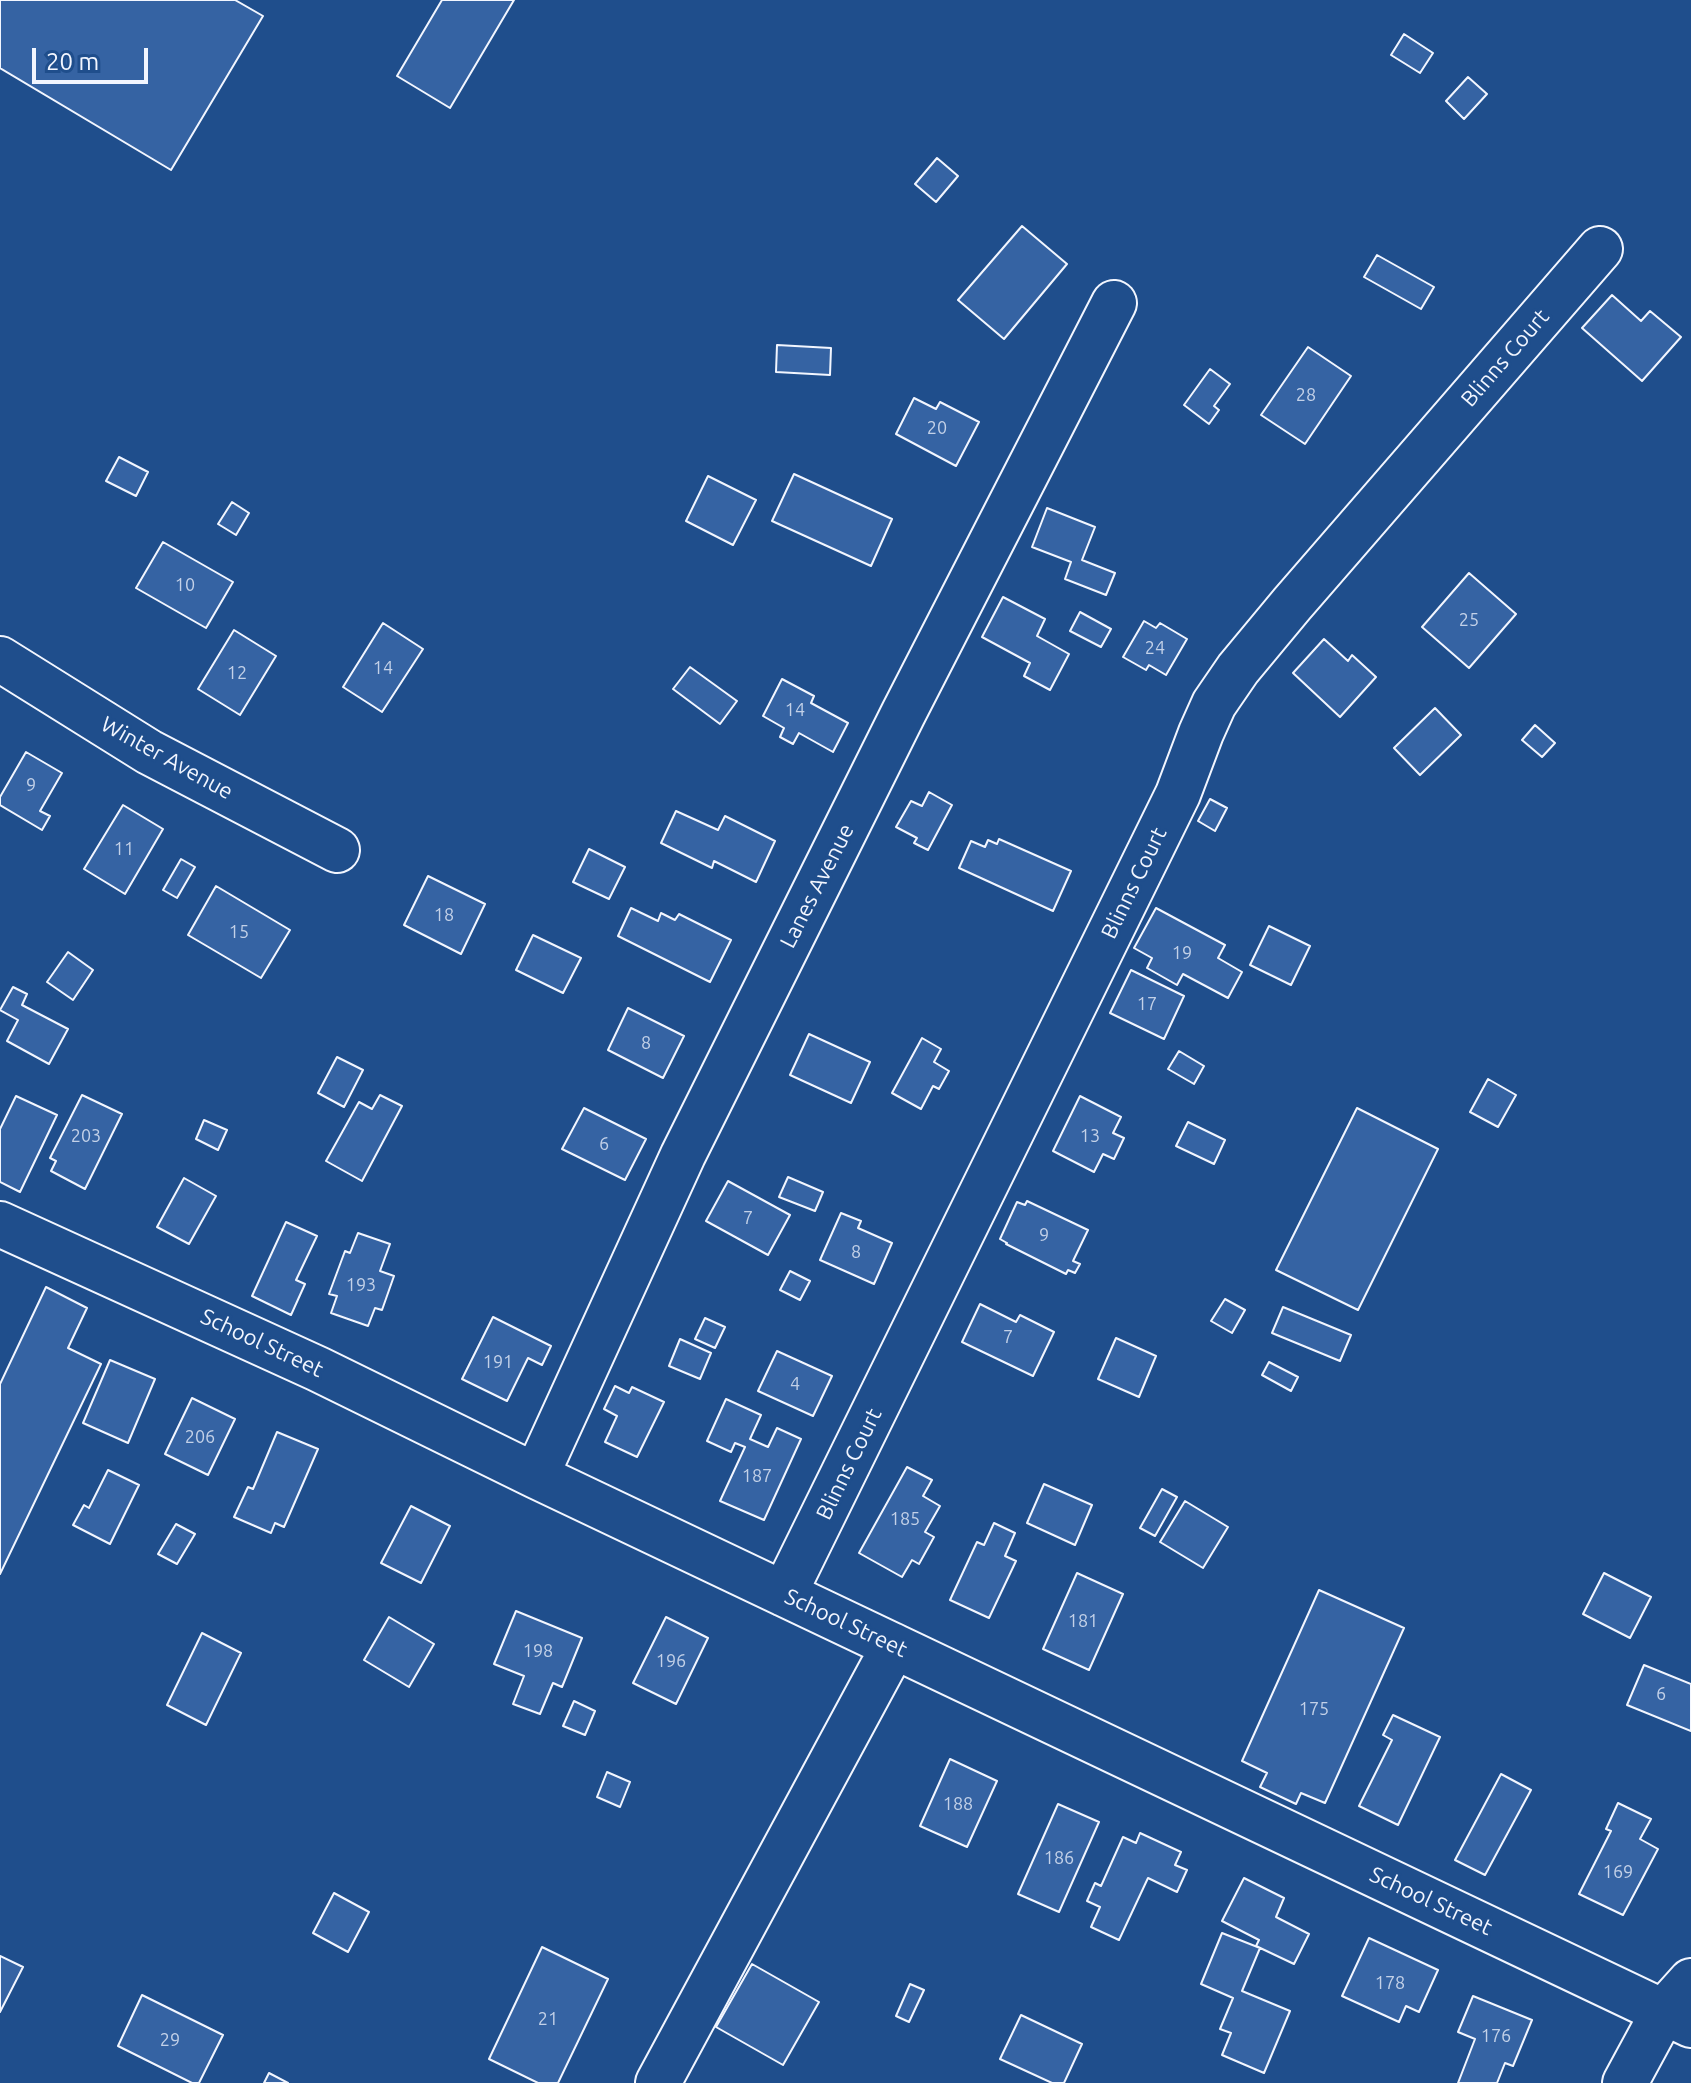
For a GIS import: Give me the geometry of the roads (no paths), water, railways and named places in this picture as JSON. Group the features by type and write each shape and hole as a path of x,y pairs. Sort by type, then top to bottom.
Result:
{"street":[{"name":"Blinns Court","path":"784,1594 1178,794 1214,704 1238,669 1292,604 1600,249"},
{"name":"Lanes Avenue","path":"536,1476 690,1141 896,728 1114,303"},
{"name":"Winter Avenue","path":"0,659 149,752 337,850"},
{"name":"School Street","path":"0,1224 318,1369 894,1646 1682,2006"},
{"path":"658,2083 894,1646"},
{"path":"1625,2083 1682,2006"}]}
